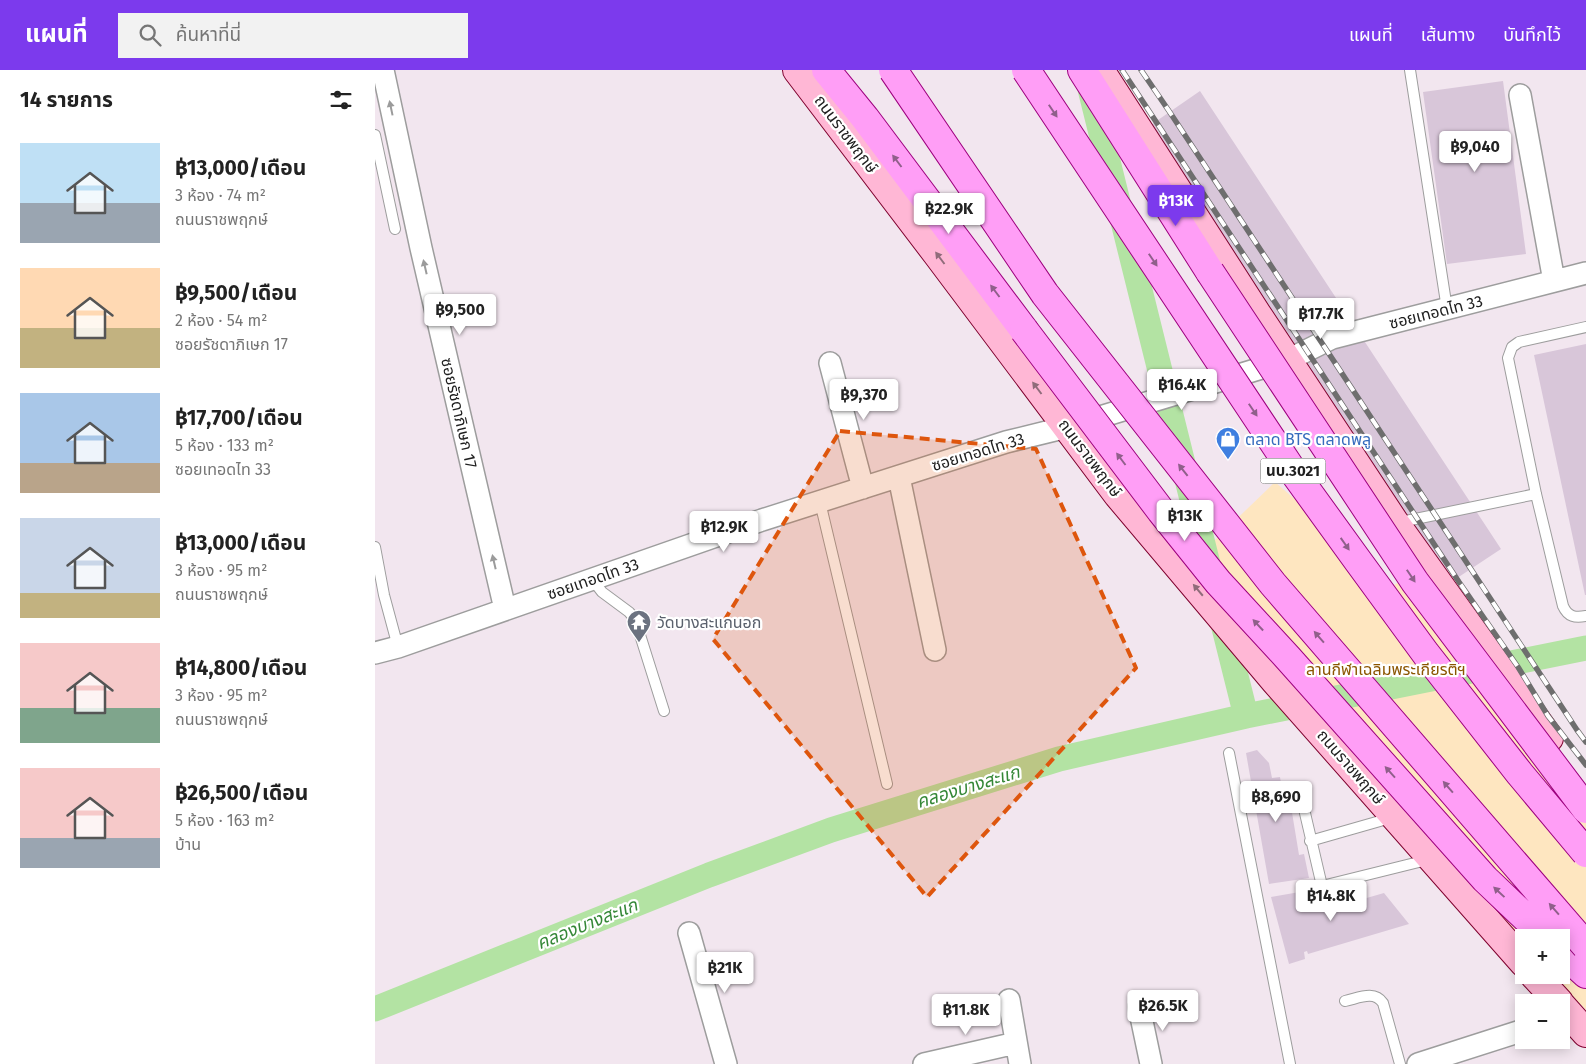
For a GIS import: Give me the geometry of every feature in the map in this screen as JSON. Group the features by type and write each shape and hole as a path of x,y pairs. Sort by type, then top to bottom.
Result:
{"main road":[{"name":"ถนนราชพฤกษ์","path":"797,70 1118,495 1285,693 1515,953"},
{"path":"826,70 865,118 1161,511 1218,582 1295,665 1485,879 1538,929"},
{"path":"833,70 865,118"},
{"path":"893,70 1045,294 1230,529 1280,592 1586,946"},
{"name":"นบ.3021","path":"1026,70 1285,458 1357,561 1426,654 1520,774 1586,853"},
{"path":"1082,70 1211,272 1415,582 1586,809"},
{"name":"นบ.3021","path":"1100,70 1395,523 1567,764 1586,787"},
{"path":"1570,959 1586,974"},
{"path":"1541,984 1550,994"}],"street":[{"name":"ซอยรัชดาภิเษก 17","path":"383,70 423,257 505,609"},
{"path":"1521,95 1554,281"},
{"name":"ซอยเทอดไท 33","path":"375,653 398,647 820,502 1006,442 1067,427 1288,360 1332,338 1586,273"},
{"path":"830,363 863,488"},
{"path":"899,477 935,650"},
{"path":"689,934 725,1064"},
{"path":"1009,1000 1020,1064"},
{"path":"1139,1007 1151,1064"},
{"path":"1418,1064 1515,1033"},
{"path":"924,1064 1017,1043"}],"lane":[{"path":"1410,70 1447,309"},
{"path":"375,135 395,229"},
{"path":"1586,327 1519,342 1512,347 1508,358 1536,494 1564,609 1568,615 1574,618 1586,616"},
{"path":"1395,523 1536,494"},
{"path":"820,502 887,784"},
{"path":"375,547 384,595 398,647"},
{"path":"592,579 601,592 629,612 635,619 664,712"},
{"path":"1229,753 1291,1064"},
{"path":"1301,796 1323,886 1431,859"},
{"path":"1311,841 1395,817"},
{"path":"1345,1001 1374,995 1380,998 1400,1064"}],"highlighted area":[{"path":"840,431 1036,449 1136,668 927,897 713,639"}],"green space":[{"name":"ลานกีฬาเฉลิมพระเกียรติฯ","path":"1275,482 1394,585 1418,571 1586,799 1586,1010 1561,984 1570,984 1570,929 1515,929 1515,934 1189,565"}],"building":[{"path":"1503,81 1526,254 1447,264 1423,92"},
{"path":"1200,91 1501,549 1442,588 1142,131"},
{"path":"1586,344 1586,595 1585,595 1534,355"},
{"path":"1257,750 1269,763 1272,778 1280,777 1281,783 1287,782 1299,855 1304,854 1309,878 1269,884 1246,753"},
{"path":"1311,890 1318,912 1384,893 1409,924 1308,954 1307,951 1304,952 1305,959 1289,964 1271,897"}],"waterway":[{"path":"1090,89 1210,572"},
{"path":"1221,616 1246,716"},
{"name":"คลองบางสะแก","path":"375,1009 709,875 831,830 1059,759 1246,716 1586,648"}],"railway":[{"path":"1122,70 1459,582 1518,667 1548,716 1586,765"},
{"path":"1141,70 1586,742"}],"place":[{"name":"ตลาด BTS ตลาดพลู","path":"1228,460"},
{"name":"วัดบางสะแกนอก","path":"639,643"}]}
